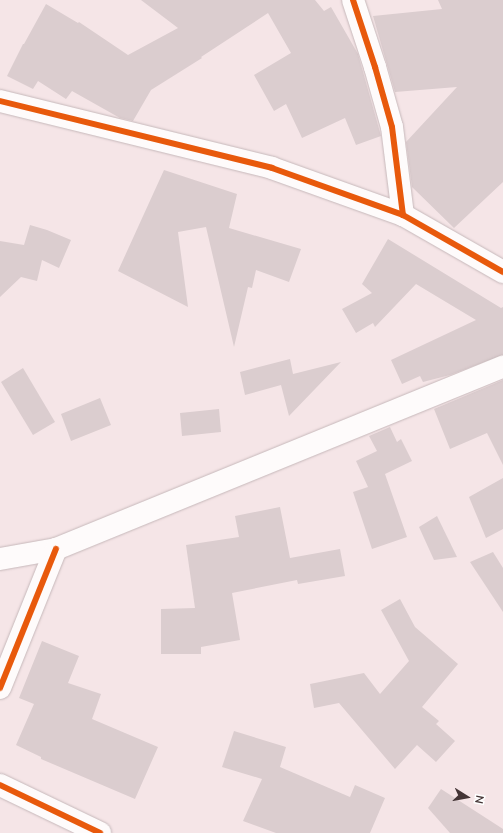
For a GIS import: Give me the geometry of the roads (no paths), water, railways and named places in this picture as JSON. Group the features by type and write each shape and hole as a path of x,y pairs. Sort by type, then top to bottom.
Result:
{"street":[{"path":"353,0 375,67 392,127 403,216"},
{"path":"0,101 272,168 403,216 503,272"},
{"path":"0,559 56,550 503,367"},
{"path":"0,688 56,550"},
{"path":"0,785 100,833"}]}
